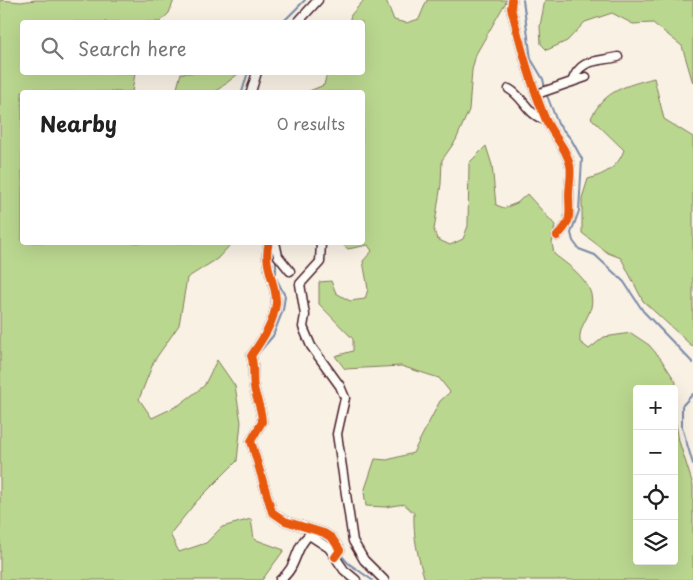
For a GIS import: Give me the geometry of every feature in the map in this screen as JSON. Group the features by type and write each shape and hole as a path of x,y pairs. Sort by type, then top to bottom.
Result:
{"street":[{"path":"300,20 318,0"},
{"path":"512,0 511,8 523,58 539,94 546,120 564,148 570,166 569,195 571,207 568,224 557,236"},
{"path":"572,82 575,73 582,64 618,57"},
{"path":"251,90 256,75"},
{"path":"539,94 586,77"},
{"path":"509,89 516,92 537,118 546,120"},
{"path":"268,245 267,261 276,303 267,331 253,359 252,372 262,422 251,441 257,465 265,482 269,504 277,517 332,538 344,570 356,580"},
{"path":"276,245 278,256 290,271"},
{"path":"321,245 320,262 300,284 305,315 303,327 311,346 340,386 345,398 337,434 353,541 364,560 384,580"},
{"path":"280,580 292,570 302,540 309,535 337,554"}],"green space":[{"path":"0,0 21,2 35,0 174,0 169,13 162,20 20,20 20,75 135,75 132,90 20,90 20,245 230,245 217,259 187,278 179,325 154,361 139,399 152,418 179,405 204,386 217,360 235,386 241,422 237,461 196,502 170,534 179,552 206,543 222,527 251,519 254,539 284,550 262,580 0,580"},
{"path":"364,0 386,0 394,20 406,23 419,19 427,0 507,0 476,54 472,70 469,110 456,140 442,160 441,184 434,230 437,239 450,245 463,239 468,226 469,163 486,146 492,165 496,205 504,208 517,203 527,194 555,225 552,243 554,254 569,265 588,287 592,304 581,330 580,342 589,349 604,337 631,333 649,345 661,359 676,382 676,385 633,385 633,565 678,565 678,435 693,485 693,580 425,580 416,547 414,513 404,504 385,507 366,506 364,492 375,459 387,460 413,453 440,401 450,392 439,378 401,366 345,369 335,356 353,351 353,339 319,304 319,282 331,281 336,293 350,301 365,299 368,289 363,261 372,251 368,245 348,249 343,245 365,245 365,90 312,90 324,85 326,75 365,75 365,20 350,20 351,15"},
{"path":"545,0 693,0 693,83 682,46 653,23 633,24 612,13 585,22 567,41 547,50 541,44 540,26"},
{"path":"180,75 237,75 218,90 177,90"},
{"path":"654,78 664,119 693,137 693,347 643,301 621,258 608,253 582,233 582,198 588,179 600,175 615,165 624,150 591,118 609,95 617,90"}],"waterway":[{"path":"285,20 305,0"},
{"path":"523,0 531,59 543,79 545,88"},
{"path":"243,90 247,75"},
{"path":"546,93 558,124 571,139 582,159 579,211 571,233 573,241 579,249 595,255 624,282 643,311 693,363"},
{"path":"255,357 273,336 283,310 285,296 276,278 276,258"},
{"path":"693,394 682,406 682,427 693,464"},
{"path":"249,446 254,463"},
{"path":"264,498 267,508"},
{"path":"272,516 282,523"},
{"path":"341,555 348,563 372,580"}],"cycle path":[{"path":"512,0 511,8 535,91 545,118 562,146 570,165 569,217 566,226 557,236"},
{"path":"268,245 268,267 276,296 276,303 270,324 251,356 254,387 262,422 251,441 272,512 285,521 324,533 332,538 340,550 335,557"}]}
